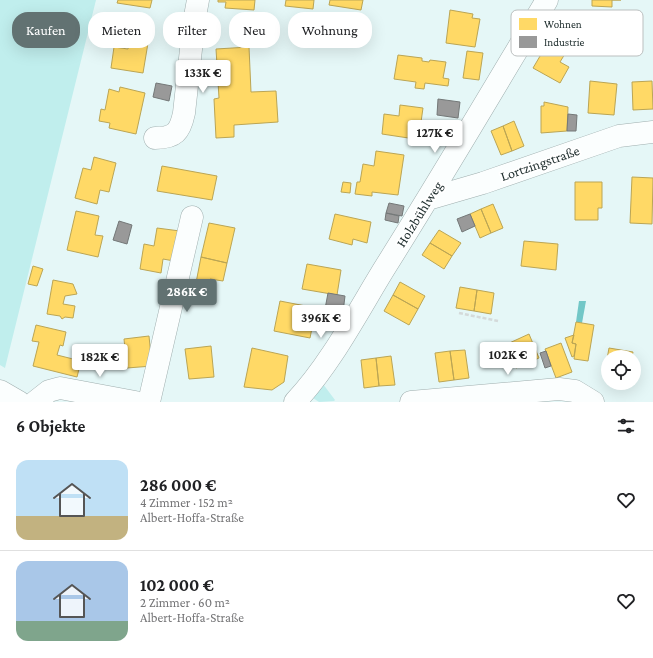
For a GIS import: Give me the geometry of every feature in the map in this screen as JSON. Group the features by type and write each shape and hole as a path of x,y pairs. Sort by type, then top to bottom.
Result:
{"street":[{"path":"155,138 171,136 177,132 182,124 198,0"},
{"name":"Holzbühlweg","path":"541,10 547,0"},
{"name":"Holzbühlweg","path":"295,402 320,372 428,199 514,56"},
{"name":"Lortzingstraße","path":"428,199 483,183 619,136 653,132"},
{"path":"149,402 192,216"},
{"path":"35,402 49,391 60,388 134,402"},
{"path":"411,402 559,389 575,391 593,402"},
{"path":"0,391 19,402"}],"path":[{"path":"459,313 498,321"}],"shaded area":[{"path":"0,0 96,0 93,12 88,12 88,32 5,368 0,365"},
{"path":"323,384 335,400 334,401 319,402 313,398"}],"water":[{"path":"579,301 586,301 582,323 576,322"}],"building: Wohnen":[{"path":"118,0 152,0 150,8 117,3"},
{"path":"218,0 255,0 254,10 225,8 226,2 218,2"},
{"path":"286,0 314,0 313,9 285,6"},
{"path":"330,0 363,0 361,10 329,5"},
{"path":"592,0 612,0 612,7 592,6"},
{"path":"450,10 473,14 472,18 480,19 475,47 446,43"},
{"path":"114,48 147,48 143,73 111,68"},
{"path":"249,48 251,92 276,91 278,122 234,125 234,137 216,138 214,99 219,98 216,49"},
{"path":"467,51 483,53 479,80 463,78"},
{"path":"398,55 422,58 422,61 429,62 430,60 446,62 443,78 449,79 448,86 425,83 424,89 415,88 416,82 394,79"},
{"path":"540,56 564,56 560,62 569,67 560,83 533,68"},
{"path":"590,81 617,84 614,115 588,113"},
{"path":"652,81 653,109 633,110 632,82"},
{"path":"120,87 145,93 136,134 109,128 110,123 99,121 101,109 105,110 109,89 119,92"},
{"path":"544,102 568,107 567,131 541,133 541,106 544,106"},
{"path":"400,105 423,108 419,136 415,135 415,139 382,134 384,114 399,116"},
{"path":"514,121 524,146 512,151 503,126"},
{"path":"503,126 512,151 501,155 491,131"},
{"path":"376,151 404,155 398,195 372,192 372,196 355,194 357,182 360,182 363,164 374,166"},
{"path":"94,157 116,163 109,192 100,190 97,204 75,198 83,168 91,170"},
{"path":"162,166 217,176 212,200 157,191"},
{"path":"632,177 653,178 652,224 630,223"},
{"path":"343,182 351,183 350,193 341,192"},
{"path":"575,182 602,182 602,208 598,208 598,220 575,220"},
{"path":"493,204 503,228 491,233 481,209"},
{"path":"481,209 491,233 480,238 470,214"},
{"path":"76,211 99,216 95,235 103,236 98,257 67,250"},
{"path":"335,214 371,222 367,243 353,239 352,245 329,239"},
{"path":"209,223 235,228 227,263 201,257"},
{"path":"157,228 180,231 174,261 163,259 161,273 140,269 144,244 154,246"},
{"path":"439,230 461,243 452,256 430,243"},
{"path":"524,241 558,244 556,270 521,266"},
{"path":"430,243 452,256 444,269 422,255"},
{"path":"201,257 227,263 223,281 210,279 208,291 195,288"},
{"path":"307,264 341,270 337,295 302,289"},
{"path":"33,266 43,269 37,286 28,284"},
{"path":"53,280 73,284 77,294 65,296 63,304 75,306 73,318 65,317 62,319 60,316 47,314"},
{"path":"400,282 425,296 418,309 393,295"},
{"path":"460,287 477,290 474,311 456,308"},
{"path":"477,290 494,293 491,314 474,311"},
{"path":"393,295 418,309 409,325 384,311"},
{"path":"280,301 316,308 310,338 274,331"},
{"path":"576,322 594,325 588,361 574,359 576,344 572,343"},
{"path":"36,325 66,332 63,346 60,345 57,355 81,361 77,377 33,366 39,342 32,341"},
{"path":"529,334 539,358 516,368 505,345"},
{"path":"574,335 572,343 576,344 574,356 572,357 565,338"},
{"path":"149,336 152,366 127,368 124,339"},
{"path":"561,343 572,372 556,378 545,349"},
{"path":"211,346 214,377 189,379 185,349"},
{"path":"252,348 288,356 284,382 272,390 244,387"},
{"path":"609,348 621,350 609,350"},
{"path":"465,350 469,378 454,380 450,351"},
{"path":"450,351 454,380 439,382 435,353"},
{"path":"391,356 395,385 379,386 376,358"},
{"path":"376,358 379,386 364,388 361,360"}],"building: Industrie":[{"path":"156,83 172,86 169,101 153,97"},
{"path":"438,99 460,102 458,118 437,115"},
{"path":"568,114 577,115 576,131 567,131"},
{"path":"389,203 404,206 402,216 386,213"},
{"path":"386,213 399,216 398,223 385,220"},
{"path":"470,214 475,226 462,232 457,219"},
{"path":"119,221 132,225 127,244 113,240"},
{"path":"328,293 345,296 343,312 325,309"},
{"path":"546,351 551,366 545,368 540,353"}]}
